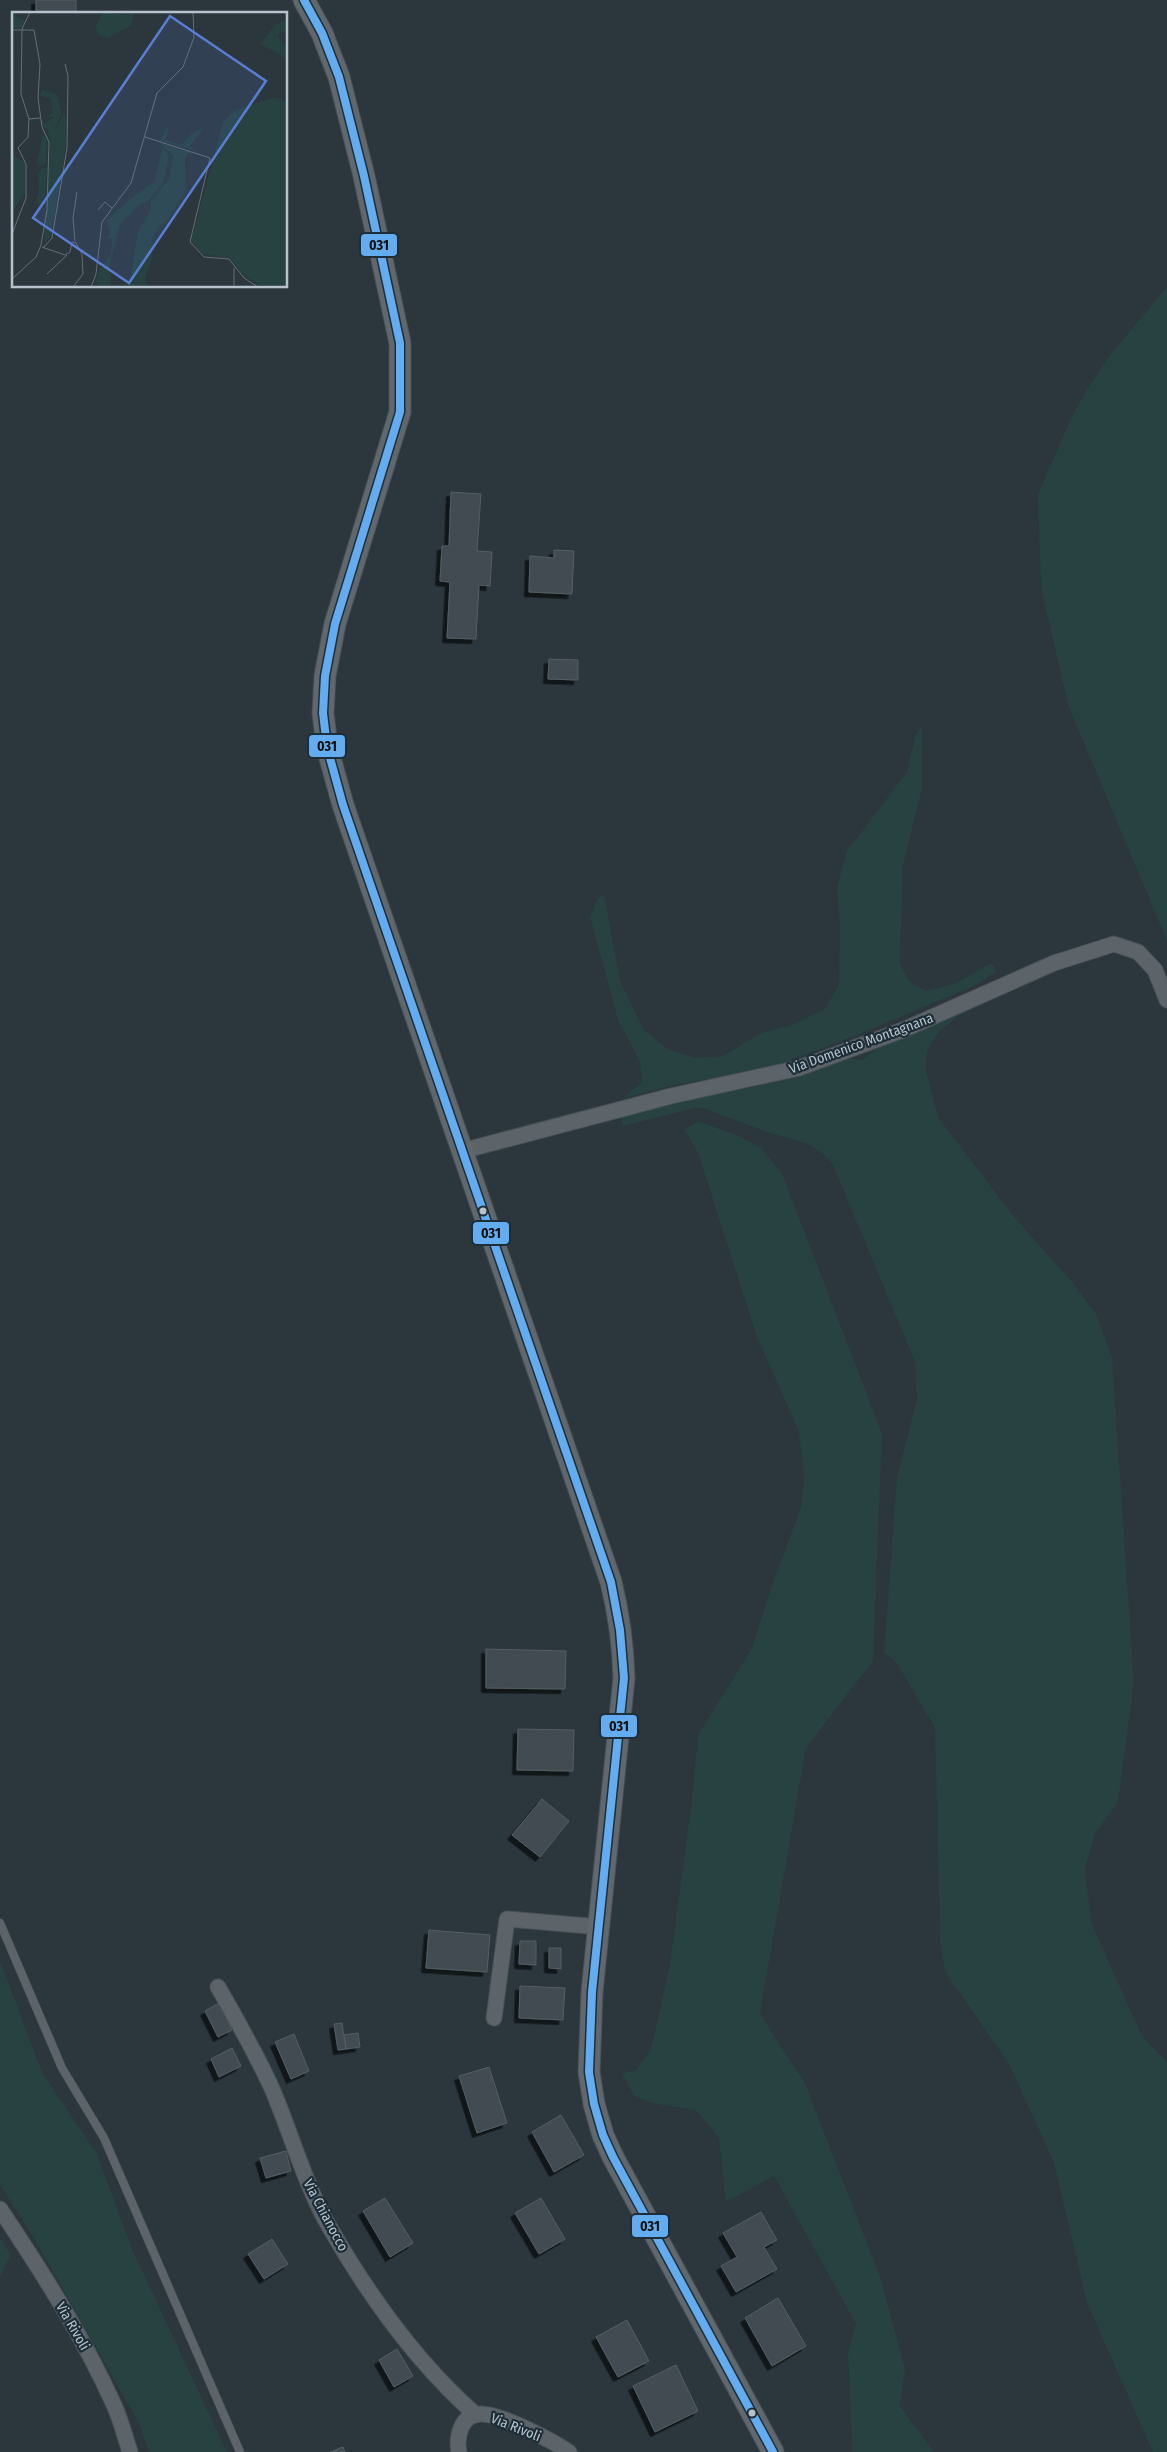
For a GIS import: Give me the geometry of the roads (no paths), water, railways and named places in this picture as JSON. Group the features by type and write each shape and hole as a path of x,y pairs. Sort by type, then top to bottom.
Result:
{"main road":[{"path":"304,0 322,33 339,77 386,269 400,343 400,412 335,624 325,676 323,713 327,747 342,806 611,1582 621,1628 624,1678 592,1992 589,2072 594,2104 603,2135 637,2203 773,2452"}],"street":[{"name":"Via Domenico Montagnana","path":"462,1151 671,1096 799,1068 903,1030 1054,963 1114,944 1138,952 1155,970 1167,1000"},
{"path":"494,2018 508,1919 600,1927"},
{"name":"Via Chianocco","path":"218,1987 247,2036 273,2092 304,2172 329,2227 386,2316 433,2374 476,2415"},
{"name":"Via Rivoli","path":"0,2209 65,2311 99,2373 116,2407 130,2452"},
{"name":"Via Rivoli","path":"459,2452 457,2441 460,2428 468,2418 476,2415 500,2419 556,2444 569,2452"}],"lane":[{"path":"0,1923 62,2068 108,2147 240,2452"}]}
